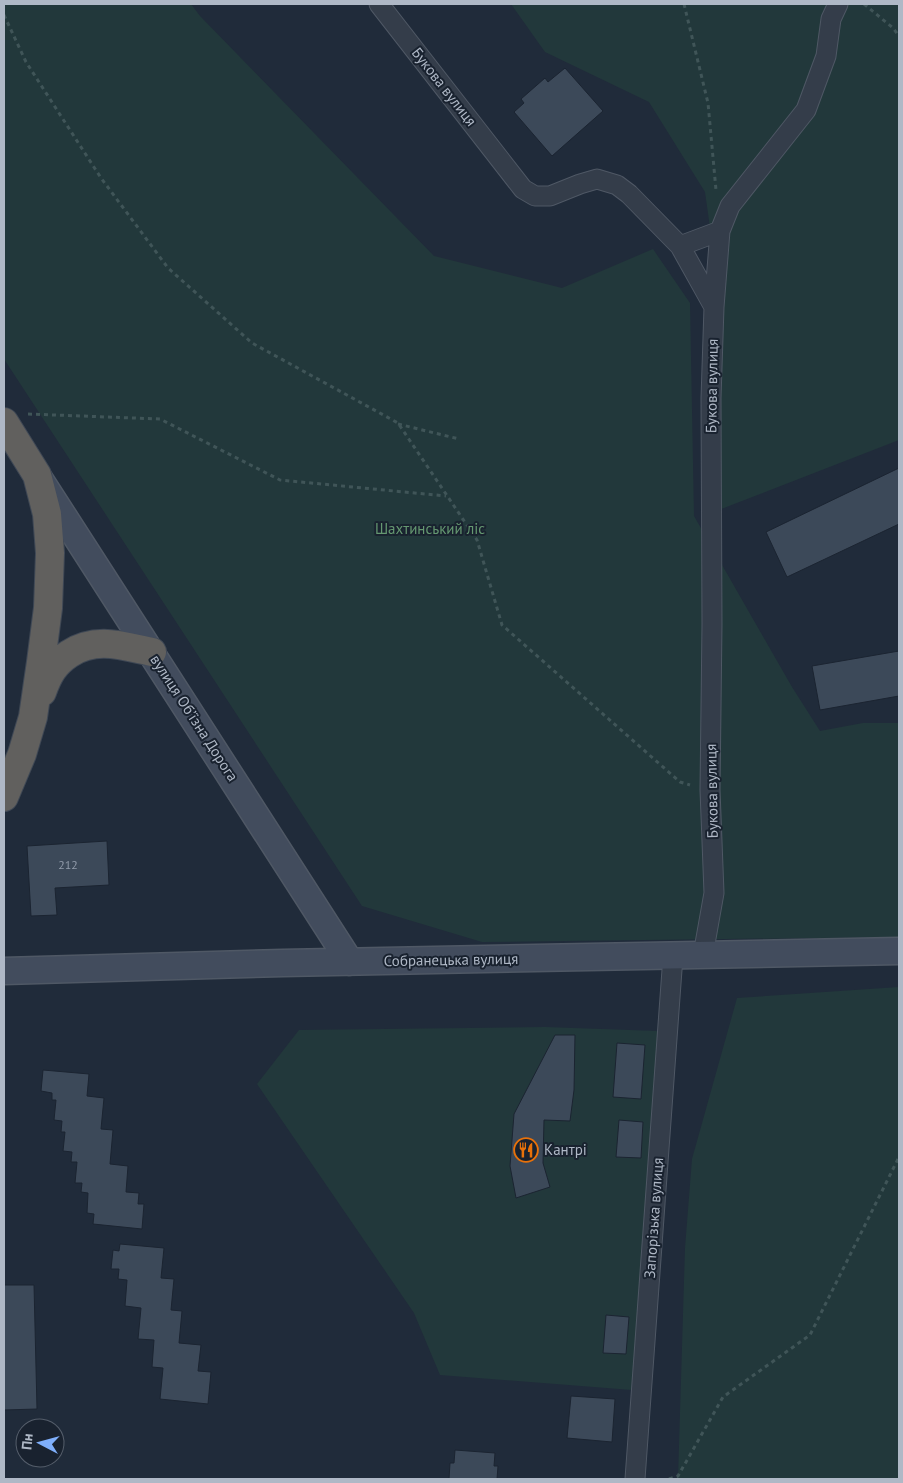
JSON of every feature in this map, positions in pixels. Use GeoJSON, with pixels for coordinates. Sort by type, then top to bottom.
{"type":"FeatureCollection","features":[{"type":"Feature","properties":{"kind":"highway","name":"вулиця Обʼїзна Дорога"},"geometry":{"type":"LineString","coordinates":[[4,797],[22,754],[32,717],[42,662],[48,608],[50,553],[48,514],[37,475],[14,418]]}},
{"type":"Feature","properties":{"kind":"highway"},"geometry":{"type":"LineString","coordinates":[[32,717],[54,666],[77,649],[88,644],[102,644],[122,645],[152,652]]}},
{"type":"Feature","properties":{"kind":"main road","name":"вулиця Обʼїзна Дорога"},"geometry":{"type":"LineString","coordinates":[[37,475],[350,962]]}},
{"type":"Feature","properties":{"kind":"main road","name":"Собранецька вулиця"},"geometry":{"type":"LineString","coordinates":[[4,971],[899,951]]}},
{"type":"Feature","properties":{"kind":"street","name":"Букова вулиця"},"geometry":{"type":"LineString","coordinates":[[379,4],[523,189],[535,196],[550,196],[597,179],[617,185],[629,194],[680,246],[714,307],[711,398],[712,624],[710,790],[714,893],[703,955]]}},
{"type":"Feature","properties":{"kind":"street"},"geometry":{"type":"LineString","coordinates":[[714,307],[720,232],[730,206],[806,110],[826,56],[831,19],[838,4]]}},
{"type":"Feature","properties":{"kind":"street"},"geometry":{"type":"LineString","coordinates":[[680,246],[720,232]]}},
{"type":"Feature","properties":{"kind":"street","name":"Запорізька вулиця"},"geometry":{"type":"LineString","coordinates":[[635,1479],[673,956]]}},
{"type":"Feature","properties":{"kind":"path"},"geometry":{"type":"LineString","coordinates":[[684,4],[708,103],[717,192]]}},
{"type":"Feature","properties":{"kind":"path"},"geometry":{"type":"LineString","coordinates":[[864,4],[899,36]]}},
{"type":"Feature","properties":{"kind":"path"},"geometry":{"type":"LineString","coordinates":[[4,15],[26,62],[95,170],[168,268],[252,343],[398,423],[459,439]]}},
{"type":"Feature","properties":{"kind":"path"},"geometry":{"type":"LineString","coordinates":[[14,418],[160,418],[280,480],[447,496]]}},
{"type":"Feature","properties":{"kind":"path"},"geometry":{"type":"LineString","coordinates":[[398,423],[477,540],[502,625],[680,782],[710,790]]}},
{"type":"Feature","properties":{"kind":"path"},"geometry":{"type":"LineString","coordinates":[[669,1479],[678,1476],[723,1397],[810,1336],[899,1157]]}},
{"type":"Feature","properties":{"kind":"green space","name":"Шахтинський ліс"},"geometry":{"type":"Polygon","coordinates":[[[4,4],[191,4],[200,16],[434,256],[562,288],[653,249],[690,303],[694,516],[792,687],[820,731],[863,723],[899,723],[899,937],[482,942],[362,906],[4,359],[4,4]]]}},
{"type":"Feature","properties":{"kind":"green space"},"geometry":{"type":"Polygon","coordinates":[[[511,4],[899,4],[899,440],[711,513],[722,313],[705,192],[649,102],[545,52],[511,4]]]}},
{"type":"Feature","properties":{"kind":"green space"},"geometry":{"type":"Polygon","coordinates":[[[899,987],[899,1479],[678,1479],[685,1248],[692,1159],[737,998],[899,987]]]}},
{"type":"Feature","properties":{"kind":"green space"},"geometry":{"type":"Polygon","coordinates":[[[545,1027],[658,1031],[632,1390],[440,1375],[414,1313],[257,1084],[299,1030],[545,1027]]]}},
{"type":"Feature","properties":{"kind":"building"},"geometry":{"type":"Polygon","coordinates":[[[565,68],[603,111],[552,156],[514,112],[524,103],[521,99],[545,78],[548,82],[565,68]]]}},
{"type":"Feature","properties":{"kind":"building"},"geometry":{"type":"Polygon","coordinates":[[[899,468],[899,524],[787,577],[766,532],[899,468]]]}},
{"type":"Feature","properties":{"kind":"building"},"geometry":{"type":"Polygon","coordinates":[[[899,651],[899,696],[820,710],[812,666],[899,651]]]}},
{"type":"Feature","properties":{"kind":"building"},"geometry":{"type":"Polygon","coordinates":[[[107,841],[109,885],[55,888],[57,915],[31,916],[27,846],[107,841]]]}},
{"type":"Feature","properties":{"kind":"building"},"geometry":{"type":"Polygon","coordinates":[[[555,1035],[575,1035],[574,1090],[570,1121],[544,1120],[543,1163],[550,1187],[516,1198],[510,1166],[514,1114],[555,1035]]]}},
{"type":"Feature","properties":{"kind":"building"},"geometry":{"type":"Polygon","coordinates":[[[617,1043],[645,1045],[641,1099],[613,1097],[617,1043]]]}},
{"type":"Feature","properties":{"kind":"building"},"geometry":{"type":"Polygon","coordinates":[[[43,1070],[89,1074],[87,1096],[104,1098],[101,1129],[113,1130],[110,1164],[128,1166],[126,1192],[139,1193],[138,1204],[144,1204],[142,1229],[93,1224],[94,1214],[87,1213],[88,1193],[81,1192],[82,1183],[75,1183],[77,1162],[71,1162],[72,1152],[63,1151],[65,1132],[61,1132],[62,1121],[54,1120],[56,1100],[52,1100],[52,1093],[41,1091],[43,1070]]]}},
{"type":"Feature","properties":{"kind":"building"},"geometry":{"type":"Polygon","coordinates":[[[619,1120],[643,1122],[641,1158],[616,1157],[619,1120]]]}},
{"type":"Feature","properties":{"kind":"building"},"geometry":{"type":"Polygon","coordinates":[[[120,1244],[164,1248],[161,1278],[174,1279],[171,1310],[182,1311],[179,1343],[201,1345],[198,1371],[211,1372],[208,1404],[160,1399],[163,1368],[152,1367],[154,1340],[138,1339],[141,1308],[125,1306],[127,1280],[118,1279],[119,1269],[111,1269],[113,1250],[119,1251],[120,1244]]]}},
{"type":"Feature","properties":{"kind":"building"},"geometry":{"type":"Polygon","coordinates":[[[4,1285],[34,1285],[37,1409],[4,1410],[4,1285]]]}},
{"type":"Feature","properties":{"kind":"building"},"geometry":{"type":"Polygon","coordinates":[[[606,1315],[629,1317],[626,1354],[603,1353],[606,1315]]]}},
{"type":"Feature","properties":{"kind":"building"},"geometry":{"type":"Polygon","coordinates":[[[571,1396],[615,1399],[612,1442],[567,1438],[571,1396]]]}},
{"type":"Feature","properties":{"kind":"building"},"geometry":{"type":"Polygon","coordinates":[[[455,1450],[495,1453],[494,1466],[498,1466],[497,1479],[449,1479],[450,1463],[454,1463],[455,1450]]]}},
{"type":"Feature","properties":{"kind":"place","name":"Кантрі"},"geometry":{"type":"Point","coordinates":[526,1150]}}]}
